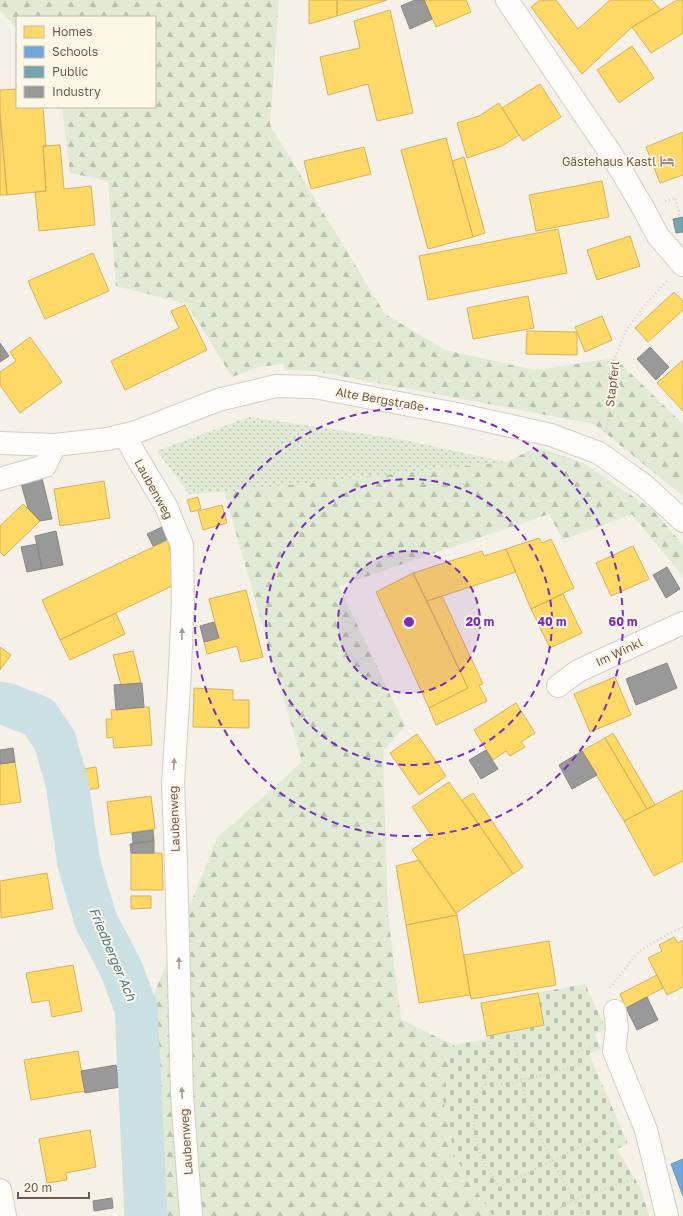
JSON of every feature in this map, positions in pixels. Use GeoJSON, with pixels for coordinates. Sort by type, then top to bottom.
{"type":"FeatureCollection","features":[{"type":"Feature","properties":{"kind":"street"},"geometry":{"type":"LineString","coordinates":[[507,0],[613,157],[658,236],[683,265]]}},
{"type":"Feature","properties":{"kind":"street","name":"Alte Bergstraße"},"geometry":{"type":"LineString","coordinates":[[0,443],[55,445],[81,443],[136,432],[218,400],[276,386],[314,387],[457,414],[551,435],[599,453],[645,486],[683,521]]}},
{"type":"Feature","properties":{"kind":"street","name":"Laubenweg"},"geometry":{"type":"LineString","coordinates":[[125,435],[166,506],[182,545],[183,602],[173,783],[182,1095],[191,1216]]}},
{"type":"Feature","properties":{"kind":"street"},"geometry":{"type":"LineString","coordinates":[[0,479],[45,466],[55,445]]}},
{"type":"Feature","properties":{"kind":"street","name":"Im Winkl"},"geometry":{"type":"LineString","coordinates":[[558,686],[578,671],[683,623]]}},
{"type":"Feature","properties":{"kind":"street"},"geometry":{"type":"LineString","coordinates":[[615,1011],[617,1028],[614,1051],[646,1130],[667,1216]]}},
{"type":"Feature","properties":{"kind":"street"},"geometry":{"type":"LineString","coordinates":[[0,1190],[5,1216]]}},
{"type":"Feature","properties":{"kind":"path"},"geometry":{"type":"LineString","coordinates":[[667,200],[676,198],[680,218]]}},
{"type":"Feature","properties":{"kind":"path","name":"Stapferl"},"geometry":{"type":"LineString","coordinates":[[599,453],[608,421],[612,365],[625,332],[643,307],[683,265]]}},
{"type":"Feature","properties":{"kind":"path"},"geometry":{"type":"LineString","coordinates":[[615,1011],[609,989],[638,952],[683,927]]}},
{"type":"Feature","properties":{"kind":"path"},"geometry":{"type":"LineString","coordinates":[[514,1031],[521,1080],[530,1112],[543,1142],[584,1216]]}},
{"type":"Feature","properties":{"kind":"path"},"geometry":{"type":"LineString","coordinates":[[489,1041],[489,1065],[485,1084],[473,1102],[474,1130],[481,1159],[500,1187],[612,1131]]}},
{"type":"Feature","properties":{"kind":"path"},"geometry":{"type":"LineString","coordinates":[[578,1052],[585,1049]]}},
{"type":"Feature","properties":{"kind":"path"},"geometry":{"type":"LineString","coordinates":[[485,1084],[509,1084],[583,1064]]}},
{"type":"Feature","properties":{"kind":"path"},"geometry":{"type":"LineString","coordinates":[[547,1216],[574,1199],[636,1179]]}},
{"type":"Feature","properties":{"kind":"green space"},"geometry":{"type":"Polygon","coordinates":[[[0,0],[279,0],[270,125],[385,314],[445,350],[535,370],[615,358],[683,424],[683,496],[594,424],[314,371],[285,370],[283,364],[259,367],[232,377],[187,304],[116,286],[108,181],[70,173],[62,108],[156,108],[156,16],[16,16],[16,28],[0,11],[0,0]]]}},
{"type":"Feature","properties":{"kind":"green space"},"geometry":{"type":"Polygon","coordinates":[[[249,417],[399,439],[506,462],[224,492],[189,494],[157,451],[249,417]]]}},
{"type":"Feature","properties":{"kind":"green space"},"geometry":{"type":"Polygon","coordinates":[[[537,447],[583,463],[653,510],[683,545],[683,577],[632,514],[563,540],[549,514],[339,586],[405,726],[383,751],[388,915],[401,1019],[453,1045],[442,1093],[455,1157],[493,1216],[151,1216],[138,1034],[217,838],[302,762],[224,492],[506,462],[537,447]]]}},
{"type":"Feature","properties":{"kind":"green space"},"geometry":{"type":"Polygon","coordinates":[[[585,984],[606,1029],[595,1034],[601,1049],[589,1054],[628,1144],[617,1149],[641,1189],[649,1216],[493,1216],[455,1157],[442,1093],[453,1045],[487,1039],[481,1003],[585,984]]]}},
{"type":"Feature","properties":{"kind":"building: Homes"},"geometry":{"type":"Polygon","coordinates":[[[309,0],[337,0],[337,16],[309,24],[309,0]]]}},
{"type":"Feature","properties":{"kind":"building: Homes"},"geometry":{"type":"Polygon","coordinates":[[[337,0],[387,0],[337,16],[337,0]]]}},
{"type":"Feature","properties":{"kind":"building: Homes"},"geometry":{"type":"Polygon","coordinates":[[[424,0],[466,0],[471,12],[436,27],[424,0]]]}},
{"type":"Feature","properties":{"kind":"building: Homes"},"geometry":{"type":"Polygon","coordinates":[[[540,0],[556,0],[578,29],[610,0],[652,0],[661,10],[632,27],[582,74],[531,7],[540,0]]]}},
{"type":"Feature","properties":{"kind":"building: Homes"},"geometry":{"type":"Polygon","coordinates":[[[677,0],[683,0],[683,33],[651,53],[632,27],[677,0]]]}},
{"type":"Feature","properties":{"kind":"building: Homes"},"geometry":{"type":"Polygon","coordinates":[[[390,10],[413,113],[377,121],[368,84],[328,95],[320,57],[360,48],[354,21],[390,10]]]}},
{"type":"Feature","properties":{"kind":"building: Homes"},"geometry":{"type":"Polygon","coordinates":[[[632,46],[654,78],[619,103],[597,70],[632,46]]]}},
{"type":"Feature","properties":{"kind":"building: Homes"},"geometry":{"type":"Polygon","coordinates":[[[540,84],[561,117],[523,141],[502,108],[540,84]]]}},
{"type":"Feature","properties":{"kind":"building: Homes"},"geometry":{"type":"Polygon","coordinates":[[[16,89],[16,108],[43,108],[46,146],[43,146],[46,191],[7,195],[0,114],[0,90],[16,89]]]}},
{"type":"Feature","properties":{"kind":"building: Homes"},"geometry":{"type":"Polygon","coordinates":[[[499,103],[519,135],[502,146],[467,158],[457,123],[479,116],[499,103]]]}},
{"type":"Feature","properties":{"kind":"building: Homes"},"geometry":{"type":"Polygon","coordinates":[[[0,114],[7,195],[0,195],[0,114]]]}},
{"type":"Feature","properties":{"kind":"building: Homes","name":"Gästehaus Kastl"},"geometry":{"type":"Polygon","coordinates":[[[683,132],[683,175],[660,183],[646,147],[683,132]]]}},
{"type":"Feature","properties":{"kind":"building: Homes"},"geometry":{"type":"Polygon","coordinates":[[[446,138],[473,237],[428,249],[401,150],[446,138]]]}},
{"type":"Feature","properties":{"kind":"building: Homes"},"geometry":{"type":"Polygon","coordinates":[[[60,145],[64,189],[91,186],[95,225],[39,231],[35,192],[46,191],[43,146],[60,145]]]}},
{"type":"Feature","properties":{"kind":"building: Homes"},"geometry":{"type":"Polygon","coordinates":[[[364,147],[371,174],[311,189],[304,161],[364,147]]]}},
{"type":"Feature","properties":{"kind":"building: Homes"},"geometry":{"type":"Polygon","coordinates":[[[464,157],[485,233],[473,237],[452,161],[464,157]]]}},
{"type":"Feature","properties":{"kind":"building: Homes"},"geometry":{"type":"Polygon","coordinates":[[[602,181],[609,217],[536,231],[529,195],[602,181]]]}},
{"type":"Feature","properties":{"kind":"building: Homes"},"geometry":{"type":"Polygon","coordinates":[[[558,229],[567,273],[428,300],[419,256],[558,229]]]}},
{"type":"Feature","properties":{"kind":"building: Homes"},"geometry":{"type":"Polygon","coordinates":[[[630,236],[640,266],[597,280],[587,250],[630,236]]]}},
{"type":"Feature","properties":{"kind":"building: Homes"},"geometry":{"type":"Polygon","coordinates":[[[93,253],[109,291],[45,319],[28,281],[93,253]]]}},
{"type":"Feature","properties":{"kind":"building: Homes"},"geometry":{"type":"Polygon","coordinates":[[[674,292],[683,301],[683,310],[648,342],[635,328],[674,292]]]}},
{"type":"Feature","properties":{"kind":"building: Homes"},"geometry":{"type":"Polygon","coordinates":[[[528,296],[534,328],[473,339],[467,308],[528,296]]]}},
{"type":"Feature","properties":{"kind":"building: Homes"},"geometry":{"type":"Polygon","coordinates":[[[185,305],[207,350],[125,390],[111,361],[179,328],[171,311],[185,305]]]}},
{"type":"Feature","properties":{"kind":"building: Homes"},"geometry":{"type":"Polygon","coordinates":[[[602,316],[612,340],[585,352],[575,327],[602,316]]]}},
{"type":"Feature","properties":{"kind":"building: Homes"},"geometry":{"type":"Polygon","coordinates":[[[527,331],[577,332],[577,355],[526,354],[527,331]]]}},
{"type":"Feature","properties":{"kind":"building: Homes"},"geometry":{"type":"Polygon","coordinates":[[[30,337],[62,382],[20,413],[0,385],[0,372],[16,361],[10,352],[30,337]]]}},
{"type":"Feature","properties":{"kind":"building: Homes"},"geometry":{"type":"Polygon","coordinates":[[[683,360],[683,411],[657,383],[683,360]]]}},
{"type":"Feature","properties":{"kind":"building: Homes"},"geometry":{"type":"Polygon","coordinates":[[[104,481],[110,518],[60,526],[54,489],[104,481]]]}},
{"type":"Feature","properties":{"kind":"building: Homes"},"geometry":{"type":"Polygon","coordinates":[[[198,497],[201,509],[191,512],[187,500],[198,497]]]}},
{"type":"Feature","properties":{"kind":"building: Homes"},"geometry":{"type":"Polygon","coordinates":[[[23,504],[40,521],[4,556],[0,552],[0,526],[23,504]]]}},
{"type":"Feature","properties":{"kind":"building: Homes"},"geometry":{"type":"Polygon","coordinates":[[[222,505],[227,523],[203,530],[198,511],[222,505]]]}},
{"type":"Feature","properties":{"kind":"building: Homes"},"geometry":{"type":"Polygon","coordinates":[[[539,538],[542,543],[551,539],[574,588],[531,609],[506,549],[539,538]]]}},
{"type":"Feature","properties":{"kind":"building: Homes"},"geometry":{"type":"Polygon","coordinates":[[[168,540],[176,584],[60,640],[42,600],[168,540]]]}},
{"type":"Feature","properties":{"kind":"building: Homes"},"geometry":{"type":"Polygon","coordinates":[[[633,546],[649,579],[611,596],[596,563],[633,546]]]}},
{"type":"Feature","properties":{"kind":"building: Homes"},"geometry":{"type":"Polygon","coordinates":[[[506,549],[516,572],[427,601],[413,573],[482,551],[484,556],[506,549]]]}},
{"type":"Feature","properties":{"kind":"building: Homes"},"geometry":{"type":"Polygon","coordinates":[[[413,573],[468,688],[429,708],[376,592],[413,573]]]}},
{"type":"Feature","properties":{"kind":"building: Homes"},"geometry":{"type":"Polygon","coordinates":[[[246,590],[263,657],[241,662],[237,646],[207,654],[204,642],[219,638],[209,599],[246,590]]]}},
{"type":"Feature","properties":{"kind":"building: Homes"},"geometry":{"type":"Polygon","coordinates":[[[563,594],[582,633],[550,648],[531,609],[563,594]]]}},
{"type":"Feature","properties":{"kind":"building: Homes"},"geometry":{"type":"Polygon","coordinates":[[[442,596],[483,684],[479,685],[487,701],[436,725],[429,708],[468,688],[427,601],[442,596]]]}},
{"type":"Feature","properties":{"kind":"building: Homes"},"geometry":{"type":"Polygon","coordinates":[[[116,613],[125,634],[70,660],[60,640],[116,613]]]}},
{"type":"Feature","properties":{"kind":"building: Homes"},"geometry":{"type":"Polygon","coordinates":[[[0,647],[11,655],[0,670],[0,647]]]}},
{"type":"Feature","properties":{"kind":"building: Homes"},"geometry":{"type":"Polygon","coordinates":[[[133,651],[141,683],[121,685],[113,655],[133,651]]]}},
{"type":"Feature","properties":{"kind":"building: Homes"},"geometry":{"type":"Polygon","coordinates":[[[615,677],[631,715],[590,732],[574,694],[615,677]]]}},
{"type":"Feature","properties":{"kind":"building: Homes"},"geometry":{"type":"Polygon","coordinates":[[[194,688],[233,690],[233,700],[249,700],[249,728],[193,727],[194,688]]]}},
{"type":"Feature","properties":{"kind":"building: Homes"},"geometry":{"type":"Polygon","coordinates":[[[516,703],[535,733],[521,742],[525,747],[510,756],[506,751],[493,760],[474,730],[516,703]]]}},
{"type":"Feature","properties":{"kind":"building: Homes"},"geometry":{"type":"Polygon","coordinates":[[[149,707],[152,745],[114,748],[113,737],[107,738],[106,719],[112,719],[111,710],[149,707]]]}},
{"type":"Feature","properties":{"kind":"building: Homes"},"geometry":{"type":"Polygon","coordinates":[[[613,733],[655,805],[647,809],[605,738],[613,733]]]}},
{"type":"Feature","properties":{"kind":"building: Homes"},"geometry":{"type":"Polygon","coordinates":[[[417,734],[446,776],[419,795],[390,753],[417,734]]]}},
{"type":"Feature","properties":{"kind":"building: Homes"},"geometry":{"type":"Polygon","coordinates":[[[605,738],[647,809],[624,821],[582,751],[605,738]]]}},
{"type":"Feature","properties":{"kind":"building: Homes"},"geometry":{"type":"Polygon","coordinates":[[[15,762],[21,802],[0,805],[0,764],[15,762]]]}},
{"type":"Feature","properties":{"kind":"building: Homes"},"geometry":{"type":"Polygon","coordinates":[[[96,767],[99,788],[79,791],[76,770],[96,767]]]}},
{"type":"Feature","properties":{"kind":"building: Homes"},"geometry":{"type":"Polygon","coordinates":[[[449,782],[513,874],[456,913],[412,850],[432,836],[412,807],[449,782]]]}},
{"type":"Feature","properties":{"kind":"building: Homes"},"geometry":{"type":"Polygon","coordinates":[[[683,790],[683,861],[654,876],[624,821],[683,790]]]}},
{"type":"Feature","properties":{"kind":"building: Homes"},"geometry":{"type":"Polygon","coordinates":[[[473,793],[523,867],[513,874],[462,800],[473,793]]]}},
{"type":"Feature","properties":{"kind":"building: Homes"},"geometry":{"type":"Polygon","coordinates":[[[151,796],[155,829],[111,835],[107,802],[151,796]]]}},
{"type":"Feature","properties":{"kind":"building: Homes"},"geometry":{"type":"Polygon","coordinates":[[[131,853],[162,853],[163,890],[131,890],[131,853]]]}},
{"type":"Feature","properties":{"kind":"building: Homes"},"geometry":{"type":"Polygon","coordinates":[[[419,860],[457,915],[406,925],[396,866],[419,860]]]}},
{"type":"Feature","properties":{"kind":"building: Homes"},"geometry":{"type":"Polygon","coordinates":[[[47,873],[53,909],[1,918],[0,881],[47,873]]]}},
{"type":"Feature","properties":{"kind":"building: Homes"},"geometry":{"type":"Polygon","coordinates":[[[131,896],[151,896],[151,908],[131,909],[131,896]]]}},
{"type":"Feature","properties":{"kind":"building: Homes"},"geometry":{"type":"Polygon","coordinates":[[[457,915],[470,995],[419,1003],[406,925],[457,915]]]}},
{"type":"Feature","properties":{"kind":"building: Homes"},"geometry":{"type":"Polygon","coordinates":[[[674,937],[678,943],[683,940],[683,987],[667,995],[648,958],[662,951],[659,945],[674,937]]]}},
{"type":"Feature","properties":{"kind":"building: Homes"},"geometry":{"type":"Polygon","coordinates":[[[549,941],[556,985],[471,999],[464,955],[549,941]]]}},
{"type":"Feature","properties":{"kind":"building: Homes"},"geometry":{"type":"Polygon","coordinates":[[[73,965],[82,1011],[52,1017],[49,1000],[32,1003],[26,973],[73,965]]]}},
{"type":"Feature","properties":{"kind":"building: Homes"},"geometry":{"type":"Polygon","coordinates":[[[657,975],[663,988],[626,1008],[620,994],[657,975]]]}},
{"type":"Feature","properties":{"kind":"building: Homes"},"geometry":{"type":"Polygon","coordinates":[[[538,993],[544,1025],[487,1036],[481,1003],[538,993]]]}},
{"type":"Feature","properties":{"kind":"building: Homes"},"geometry":{"type":"Polygon","coordinates":[[[78,1051],[85,1091],[31,1100],[24,1060],[78,1051]]]}},
{"type":"Feature","properties":{"kind":"building: Homes"},"geometry":{"type":"Polygon","coordinates":[[[90,1130],[96,1167],[66,1173],[67,1180],[47,1183],[39,1139],[90,1130]]]}},
{"type":"Feature","properties":{"kind":"building: Schools"},"geometry":{"type":"Polygon","coordinates":[[[683,1159],[683,1196],[671,1164],[683,1159]]]}},
{"type":"Feature","properties":{"kind":"building: Public"},"geometry":{"type":"Polygon","coordinates":[[[683,217],[683,232],[676,233],[673,219],[683,217]]]}},
{"type":"Feature","properties":{"kind":"building: Industry"},"geometry":{"type":"Polygon","coordinates":[[[415,0],[424,0],[432,19],[410,29],[401,6],[415,0]]]}},
{"type":"Feature","properties":{"kind":"building: Industry"},"geometry":{"type":"Polygon","coordinates":[[[0,343],[9,356],[0,362],[0,343]]]}},
{"type":"Feature","properties":{"kind":"building: Industry"},"geometry":{"type":"Polygon","coordinates":[[[650,347],[669,367],[656,380],[637,359],[650,347]]]}},
{"type":"Feature","properties":{"kind":"building: Industry"},"geometry":{"type":"Polygon","coordinates":[[[41,474],[52,519],[40,521],[28,508],[20,480],[41,474]]]}},
{"type":"Feature","properties":{"kind":"building: Industry"},"geometry":{"type":"Polygon","coordinates":[[[164,526],[170,538],[153,546],[147,534],[164,526]]]}},
{"type":"Feature","properties":{"kind":"building: Industry"},"geometry":{"type":"Polygon","coordinates":[[[56,531],[63,565],[42,569],[35,536],[56,531]]]}},
{"type":"Feature","properties":{"kind":"building: Industry"},"geometry":{"type":"Polygon","coordinates":[[[37,544],[42,569],[27,572],[21,547],[37,544]]]}},
{"type":"Feature","properties":{"kind":"building: Industry"},"geometry":{"type":"Polygon","coordinates":[[[667,567],[680,589],[666,598],[653,575],[667,567]]]}},
{"type":"Feature","properties":{"kind":"building: Industry"},"geometry":{"type":"Polygon","coordinates":[[[214,622],[219,638],[204,642],[200,626],[214,622]]]}},
{"type":"Feature","properties":{"kind":"building: Industry"},"geometry":{"type":"Polygon","coordinates":[[[667,663],[677,688],[636,705],[626,679],[667,663]]]}},
{"type":"Feature","properties":{"kind":"building: Industry"},"geometry":{"type":"Polygon","coordinates":[[[142,683],[144,707],[116,710],[114,685],[142,683]]]}},
{"type":"Feature","properties":{"kind":"building: Industry"},"geometry":{"type":"Polygon","coordinates":[[[13,748],[15,762],[0,764],[0,750],[13,748]]]}},
{"type":"Feature","properties":{"kind":"building: Industry"},"geometry":{"type":"Polygon","coordinates":[[[486,750],[498,769],[481,779],[469,760],[486,750]]]}},
{"type":"Feature","properties":{"kind":"building: Industry"},"geometry":{"type":"Polygon","coordinates":[[[582,751],[597,775],[572,789],[559,765],[582,751]]]}},
{"type":"Feature","properties":{"kind":"building: Industry"},"geometry":{"type":"Polygon","coordinates":[[[153,830],[154,841],[133,843],[132,833],[153,830]]]}},
{"type":"Feature","properties":{"kind":"building: Industry"},"geometry":{"type":"Polygon","coordinates":[[[154,841],[154,853],[131,853],[130,844],[154,841]]]}},
{"type":"Feature","properties":{"kind":"building: Industry"},"geometry":{"type":"Polygon","coordinates":[[[647,997],[658,1020],[637,1030],[626,1008],[647,997]]]}},
{"type":"Feature","properties":{"kind":"building: Industry"},"geometry":{"type":"Polygon","coordinates":[[[116,1065],[120,1087],[85,1093],[81,1071],[116,1065]]]}},
{"type":"Feature","properties":{"kind":"building: Industry"},"geometry":{"type":"Polygon","coordinates":[[[112,1198],[113,1208],[94,1211],[93,1201],[112,1198]]]}},
{"type":"Feature","properties":{"kind":"waterway","name":"Friedberger Ach"},"geometry":{"type":"LineString","coordinates":[[0,703],[39,717],[55,741],[67,783],[79,864],[96,921],[120,966],[136,1008],[146,1216]]}},
{"type":"Feature","properties":{"kind":"place","name":"Gästehaus Kastl"},"geometry":{"type":"Point","coordinates":[667,161]}}]}
